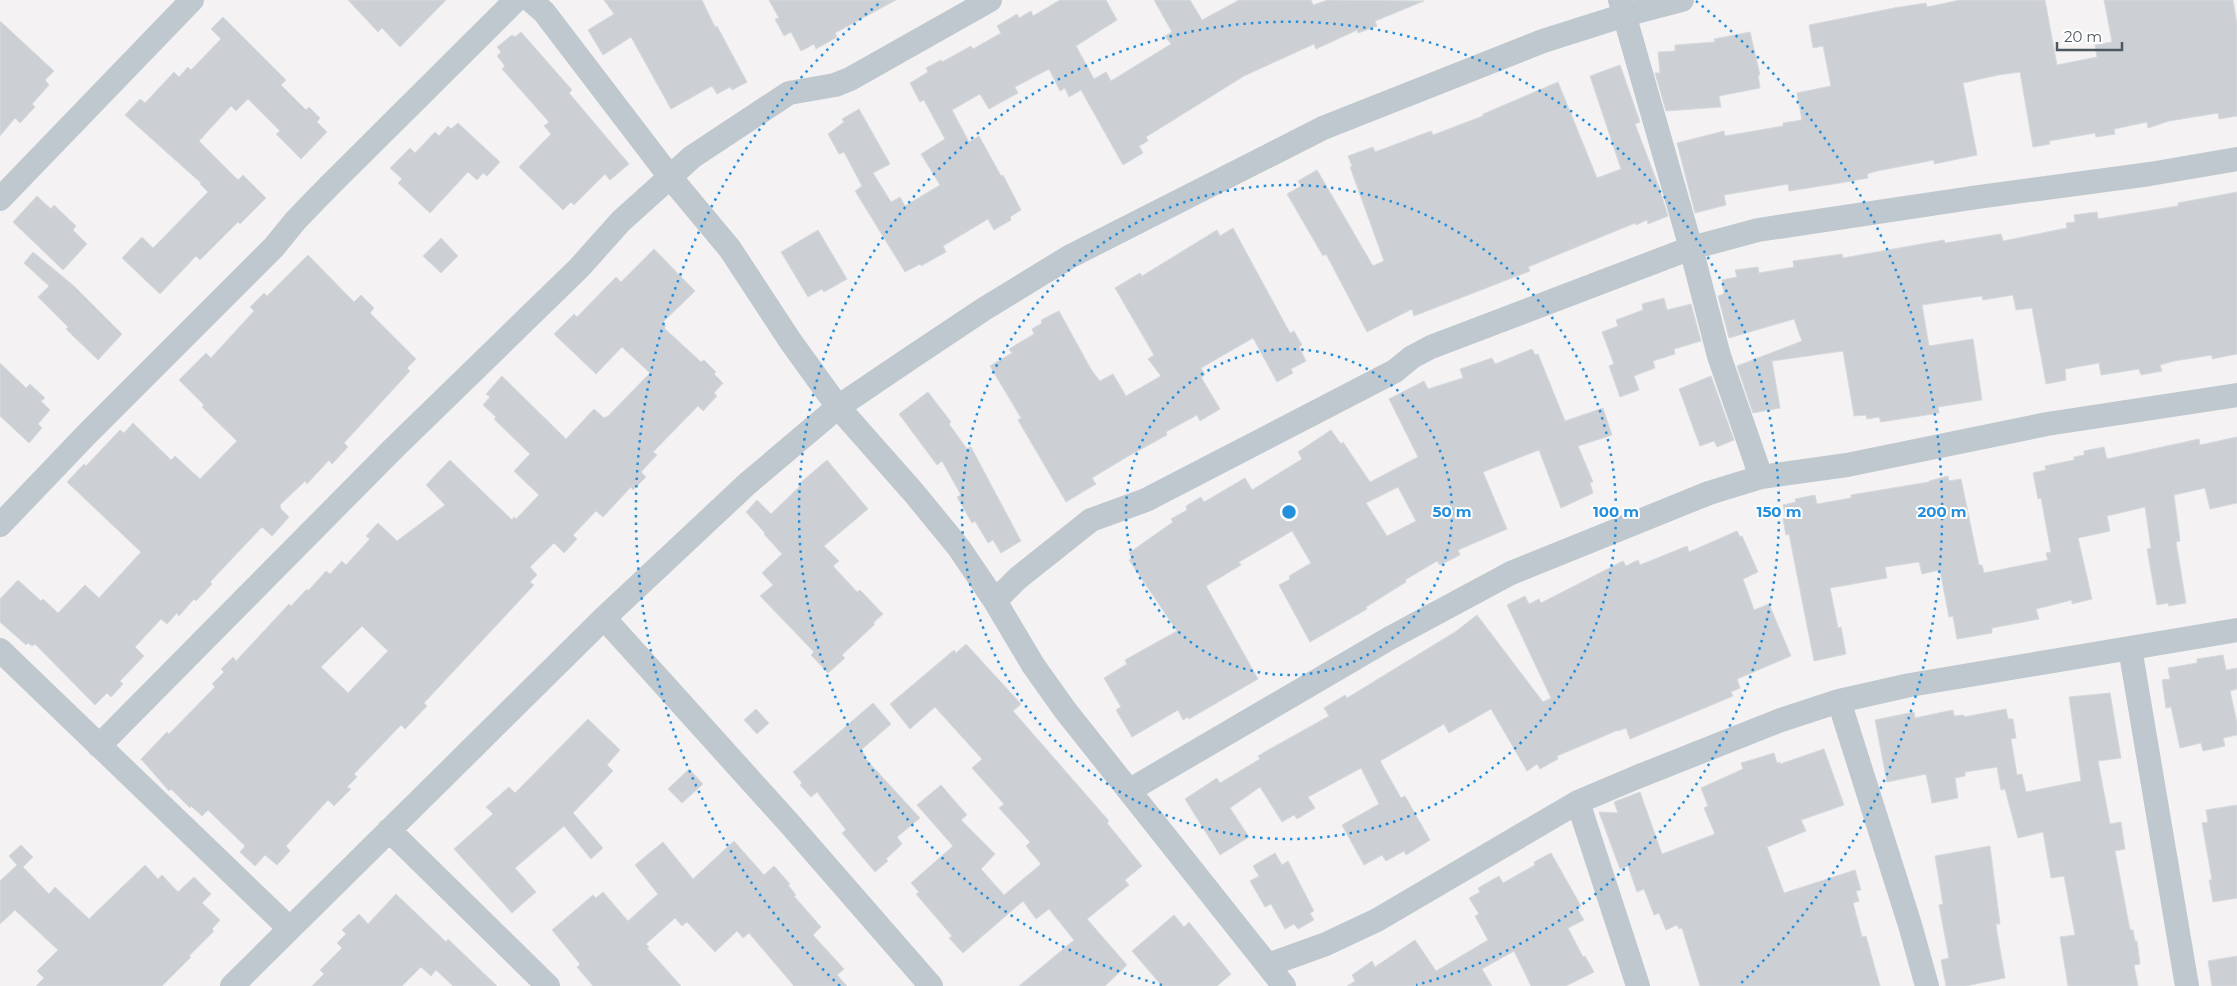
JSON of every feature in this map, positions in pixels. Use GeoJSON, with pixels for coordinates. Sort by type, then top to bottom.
{"type":"FeatureCollection","features":[{"type":"Feature","properties":{"kind":"street"},"geometry":{"type":"LineString","coordinates":[[0,198],[192,0]]}},
{"type":"Feature","properties":{"kind":"street"},"geometry":{"type":"LineString","coordinates":[[0,525],[93,428],[274,247],[329,186],[516,0]]}},
{"type":"Feature","properties":{"kind":"street"},"geometry":{"type":"LineString","coordinates":[[530,0],[544,12],[670,177],[730,249],[791,342],[838,408],[914,493],[953,541],[995,601],[1033,665],[1065,710],[1284,986]]}},
{"type":"Feature","properties":{"kind":"street"},"geometry":{"type":"LineString","coordinates":[[99,746],[394,448],[579,268],[621,221],[692,157],[789,93],[835,85],[850,79],[990,0]]}},
{"type":"Feature","properties":{"kind":"street"},"geometry":{"type":"LineString","coordinates":[[232,986],[604,618],[746,484],[838,408],[984,309],[1069,256],[1323,128],[1622,8],[1682,0]]}},
{"type":"Feature","properties":{"kind":"street"},"geometry":{"type":"LineString","coordinates":[[1622,8],[1691,248],[1719,356],[1761,477]]}},
{"type":"Feature","properties":{"kind":"street"},"geometry":{"type":"LineString","coordinates":[[995,601],[1018,578],[1091,520],[1146,500],[1395,371],[1412,357],[1431,347],[1691,248],[1758,230],[1978,196],[2150,174],[2237,159]]}},
{"type":"Feature","properties":{"kind":"street"},"geometry":{"type":"LineString","coordinates":[[1130,790],[1390,638],[1512,573],[1709,493],[1761,477],[1847,465],[2047,424],[2237,395]]}},
{"type":"Feature","properties":{"kind":"street"},"geometry":{"type":"LineString","coordinates":[[604,618],[789,822],[931,986]]}},
{"type":"Feature","properties":{"kind":"street"},"geometry":{"type":"LineString","coordinates":[[1268,965],[1326,944],[1377,920],[1578,802],[1781,720],[1839,701],[1910,685],[2237,630]]}},
{"type":"Feature","properties":{"kind":"street"},"geometry":{"type":"LineString","coordinates":[[2130,648],[2187,986]]}},
{"type":"Feature","properties":{"kind":"street"},"geometry":{"type":"LineString","coordinates":[[0,650],[289,928]]}},
{"type":"Feature","properties":{"kind":"street"},"geometry":{"type":"LineString","coordinates":[[1839,701],[1910,925],[1927,986]]}},
{"type":"Feature","properties":{"kind":"street"},"geometry":{"type":"LineString","coordinates":[[1578,802],[1638,986]]}},
{"type":"Feature","properties":{"kind":"street"},"geometry":{"type":"LineString","coordinates":[[389,830],[548,986]]}},
{"type":"Feature","properties":{"kind":"building"},"geometry":{"type":"Polygon","coordinates":[[[348,0],[446,0],[400,47],[382,28],[378,32],[348,0]]]}},
{"type":"Feature","properties":{"kind":"building"},"geometry":{"type":"Polygon","coordinates":[[[604,0],[702,0],[715,27],[717,26],[747,82],[732,90],[730,87],[717,94],[712,86],[671,109],[631,37],[603,55],[588,30],[614,14],[604,0]]]}},
{"type":"Feature","properties":{"kind":"building"},"geometry":{"type":"Polygon","coordinates":[[[769,0],[896,0],[835,33],[837,37],[816,49],[814,44],[801,51],[791,32],[784,36],[775,19],[779,18],[769,0]]]}},
{"type":"Feature","properties":{"kind":"building"},"geometry":{"type":"Polygon","coordinates":[[[1060,0],[1106,0],[1117,20],[1076,46],[1094,79],[1106,72],[1111,81],[1171,44],[1165,36],[1172,32],[1154,0],[1190,0],[1202,20],[1239,0],[1311,0],[1313,5],[1328,0],[1424,1],[1375,21],[1377,26],[1358,33],[1357,30],[1316,49],[1314,44],[1244,76],[1146,137],[1148,141],[1139,146],[1143,153],[1123,165],[1081,90],[1069,97],[1065,88],[1060,91],[1049,69],[1015,87],[1018,93],[989,109],[980,94],[952,110],[969,142],[979,136],[1001,176],[1003,175],[1021,210],[1010,217],[1011,220],[994,230],[988,219],[943,246],[946,252],[921,266],[920,264],[905,272],[855,191],[862,186],[844,152],[839,154],[828,134],[844,122],[842,119],[859,109],[890,164],[873,173],[891,202],[900,197],[905,206],[940,185],[921,154],[945,139],[924,100],[920,102],[910,83],[928,72],[926,68],[941,60],[942,62],[971,46],[973,49],[1001,33],[997,26],[1017,14],[1019,18],[1031,11],[1033,16],[1060,0]]]}},
{"type":"Feature","properties":{"kind":"building"},"geometry":{"type":"Polygon","coordinates":[[[1960,0],[2045,0],[2057,65],[2097,57],[2095,45],[2112,42],[2104,0],[2233,0],[2237,24],[2237,116],[2219,119],[2218,113],[2169,121],[2148,128],[2147,122],[2114,129],[2115,134],[2096,137],[2095,133],[2049,141],[2050,144],[2033,147],[2020,72],[1998,75],[1963,83],[1977,155],[1934,164],[1934,160],[1877,171],[1867,174],[1868,178],[1846,182],[1789,191],[1788,184],[1724,195],[1726,205],[1695,213],[1677,143],[1724,131],[1725,136],[1783,126],[1783,123],[1802,120],[1797,93],[1831,86],[1823,46],[1813,48],[1809,25],[1894,8],[1926,3],[1927,7],[1960,0]]]}},
{"type":"Feature","properties":{"kind":"building"},"geometry":{"type":"Polygon","coordinates":[[[223,17],[286,80],[281,85],[306,110],[309,107],[320,118],[317,122],[327,132],[301,159],[276,134],[280,131],[248,99],[236,111],[231,106],[199,141],[238,180],[243,175],[266,198],[240,224],[238,222],[200,260],[196,256],[160,294],[122,258],[142,237],[153,248],[208,192],[201,183],[125,115],[140,99],[145,103],[174,72],[179,77],[188,67],[191,70],[221,39],[211,29],[223,17]]]}},
{"type":"Feature","properties":{"kind":"building"},"geometry":{"type":"Polygon","coordinates":[[[0,21],[54,71],[45,80],[49,85],[32,104],[35,107],[20,123],[15,118],[0,136],[0,21]]]}},
{"type":"Feature","properties":{"kind":"building"},"geometry":{"type":"Polygon","coordinates":[[[521,32],[572,90],[569,93],[629,164],[610,180],[605,174],[574,205],[571,202],[563,210],[519,167],[551,134],[544,126],[549,122],[502,69],[505,66],[497,56],[501,52],[497,47],[512,35],[515,37],[521,32]]]}},
{"type":"Feature","properties":{"kind":"building"},"geometry":{"type":"Polygon","coordinates":[[[1750,32],[1760,75],[1758,75],[1760,88],[1719,96],[1721,107],[1666,111],[1655,73],[1660,73],[1658,52],[1675,51],[1675,45],[1715,42],[1714,39],[1750,32]]]}},
{"type":"Feature","properties":{"kind":"building"},"geometry":{"type":"Polygon","coordinates":[[[1620,65],[1640,122],[1635,124],[1668,216],[1648,224],[1647,220],[1636,225],[1635,223],[1528,267],[1530,271],[1414,316],[1412,309],[1367,332],[1326,254],[1323,256],[1287,194],[1301,186],[1298,181],[1317,170],[1373,266],[1384,261],[1350,167],[1352,166],[1348,156],[1373,147],[1375,152],[1431,131],[1433,135],[1483,116],[1483,114],[1558,82],[1597,178],[1621,169],[1590,76],[1620,65]]]}},
{"type":"Feature","properties":{"kind":"building"},"geometry":{"type":"Polygon","coordinates":[[[458,123],[500,162],[487,176],[483,173],[477,180],[468,172],[430,213],[398,183],[402,179],[390,168],[410,148],[415,153],[435,132],[439,136],[448,126],[451,129],[458,123]]]}},
{"type":"Feature","properties":{"kind":"building"},"geometry":{"type":"Polygon","coordinates":[[[2237,192],[2237,354],[2212,359],[2212,355],[2174,361],[2160,365],[2162,371],[2141,375],[2139,369],[2101,375],[2099,363],[2065,369],[2066,380],[2046,384],[2032,308],[2016,310],[2013,295],[1983,300],[1982,296],[1922,305],[1929,346],[1973,339],[1982,400],[1938,407],[1939,413],[1881,422],[1879,417],[1867,419],[1866,415],[1854,416],[1843,351],[1772,361],[1780,408],[1753,413],[1737,366],[1802,341],[1794,319],[1729,338],[1718,296],[1724,294],[1722,280],[1737,277],[1735,270],[1758,267],[1759,273],[1794,267],[1793,261],[1842,254],[1843,258],[1944,240],[1945,243],[2001,234],[2003,241],[2067,228],[2066,223],[2075,222],[2074,215],[2097,212],[2098,219],[2178,206],[2178,203],[2237,192]]]}},
{"type":"Feature","properties":{"kind":"building"},"geometry":{"type":"Polygon","coordinates":[[[37,196],[51,209],[54,205],[76,226],[73,230],[87,244],[63,270],[13,222],[37,196]]]}},
{"type":"Feature","properties":{"kind":"building"},"geometry":{"type":"Polygon","coordinates":[[[1233,228],[1290,333],[1294,331],[1302,345],[1299,347],[1306,361],[1291,369],[1293,373],[1277,382],[1253,338],[1201,368],[1205,375],[1201,377],[1220,409],[1200,421],[1197,415],[1166,432],[1167,435],[1092,478],[1096,484],[1066,502],[1018,420],[1021,418],[990,366],[1012,353],[1009,349],[1034,334],[1032,329],[1042,323],[1041,320],[1059,311],[1092,371],[1100,381],[1113,374],[1126,396],[1161,376],[1148,359],[1154,355],[1115,288],[1140,273],[1142,276],[1217,230],[1220,236],[1233,228]]]}},
{"type":"Feature","properties":{"kind":"building"},"geometry":{"type":"Polygon","coordinates":[[[818,230],[847,279],[824,292],[822,289],[808,297],[781,252],[818,230]]]}},
{"type":"Feature","properties":{"kind":"building"},"geometry":{"type":"Polygon","coordinates":[[[441,238],[458,256],[441,273],[423,256],[441,238]]]}},
{"type":"Feature","properties":{"kind":"building"},"geometry":{"type":"Polygon","coordinates":[[[654,249],[695,291],[662,323],[666,326],[664,328],[701,362],[704,360],[716,372],[714,374],[723,383],[714,393],[717,396],[703,411],[698,406],[653,452],[657,455],[641,472],[646,477],[633,490],[631,487],[603,517],[596,511],[573,535],[577,539],[564,553],[554,543],[530,567],[537,575],[530,582],[534,585],[424,703],[427,706],[405,729],[401,725],[354,774],[357,777],[347,787],[351,789],[334,806],[328,800],[286,846],[290,851],[277,865],[265,855],[255,866],[240,852],[245,846],[208,810],[202,816],[191,806],[190,808],[171,789],[169,791],[141,759],[167,732],[169,734],[215,687],[212,684],[224,672],[221,669],[233,657],[236,661],[289,604],[291,606],[307,589],[308,591],[326,571],[330,574],[342,561],[346,565],[370,539],[366,536],[378,523],[397,541],[445,505],[426,485],[450,460],[512,520],[514,517],[516,519],[539,495],[514,471],[530,454],[494,419],[496,417],[483,405],[490,397],[486,394],[502,376],[566,439],[594,409],[604,418],[608,416],[650,373],[622,347],[596,374],[554,334],[574,314],[577,317],[616,277],[621,282],[654,249]],[[362,626],[321,667],[348,693],[388,651],[362,626]]]}},
{"type":"Feature","properties":{"kind":"building"},"geometry":{"type":"Polygon","coordinates":[[[33,252],[74,286],[122,334],[98,360],[66,329],[68,327],[38,297],[49,286],[24,263],[33,252]]]}},
{"type":"Feature","properties":{"kind":"building"},"geometry":{"type":"Polygon","coordinates":[[[308,255],[354,302],[361,295],[374,308],[370,313],[416,359],[407,368],[410,371],[344,443],[348,447],[332,464],[329,460],[307,484],[305,481],[280,505],[281,509],[289,517],[272,536],[262,527],[210,582],[212,584],[196,601],[194,599],[179,616],[177,613],[167,624],[161,619],[135,647],[144,656],[120,681],[123,684],[111,697],[107,693],[95,705],[35,644],[32,646],[28,643],[26,645],[0,622],[0,599],[18,580],[41,601],[43,599],[58,613],[85,585],[99,598],[141,552],[67,482],[84,464],[86,466],[120,430],[124,433],[133,423],[171,460],[175,456],[200,479],[237,441],[202,407],[204,405],[179,380],[206,353],[211,358],[254,311],[250,307],[264,293],[267,296],[308,255]]]}},
{"type":"Feature","properties":{"kind":"building"},"geometry":{"type":"Polygon","coordinates":[[[1664,298],[1667,310],[1691,304],[1701,341],[1674,349],[1675,354],[1653,361],[1655,368],[1634,376],[1639,390],[1620,397],[1609,366],[1614,364],[1602,332],[1618,326],[1616,320],[1643,310],[1642,304],[1664,298]]]}},
{"type":"Feature","properties":{"kind":"building"},"geometry":{"type":"Polygon","coordinates":[[[1532,349],[1535,355],[1538,354],[1565,421],[1603,408],[1612,435],[1578,446],[1593,482],[1590,483],[1593,493],[1561,508],[1539,450],[1483,472],[1507,529],[1458,550],[1460,555],[1440,565],[1437,561],[1405,580],[1406,582],[1366,607],[1367,609],[1310,642],[1279,585],[1290,579],[1289,576],[1311,563],[1292,531],[1239,562],[1241,565],[1206,586],[1258,679],[1189,719],[1188,717],[1183,720],[1178,710],[1132,737],[1116,710],[1121,707],[1104,678],[1127,664],[1125,660],[1177,631],[1129,560],[1132,558],[1129,553],[1173,522],[1171,519],[1187,510],[1186,506],[1201,497],[1204,502],[1245,478],[1252,490],[1302,459],[1298,452],[1331,430],[1341,444],[1343,442],[1370,482],[1418,457],[1389,399],[1424,381],[1428,389],[1463,378],[1460,369],[1492,358],[1495,364],[1532,349]],[[1398,487],[1366,503],[1387,536],[1416,521],[1398,487]]]}},
{"type":"Feature","properties":{"kind":"building"},"geometry":{"type":"Polygon","coordinates":[[[0,363],[26,388],[30,384],[45,398],[41,401],[50,410],[38,424],[42,428],[29,443],[0,416],[0,363]]]}},
{"type":"Feature","properties":{"kind":"building"},"geometry":{"type":"Polygon","coordinates":[[[1711,376],[1734,440],[1717,447],[1714,441],[1700,446],[1679,389],[1711,376]]]}},
{"type":"Feature","properties":{"kind":"building"},"geometry":{"type":"Polygon","coordinates":[[[928,392],[951,422],[949,424],[967,449],[971,447],[1021,541],[1001,553],[993,540],[988,543],[975,521],[972,523],[957,497],[961,495],[942,461],[937,465],[899,414],[928,392]]]}},
{"type":"Feature","properties":{"kind":"building"},"geometry":{"type":"Polygon","coordinates":[[[2237,437],[2237,503],[2210,509],[2205,488],[2174,495],[2180,541],[2176,542],[2186,603],[2169,606],[2168,603],[2157,605],[2147,549],[2151,548],[2145,507],[2107,516],[2110,531],[2078,538],[2092,599],[2072,604],[2072,600],[2036,609],[2039,619],[1992,628],[1992,633],[1957,639],[1953,616],[1949,617],[1940,570],[1922,574],[1919,562],[1885,567],[1887,578],[1830,588],[1838,628],[1841,627],[1846,654],[1814,661],[1789,534],[1786,535],[1783,519],[1786,518],[1783,505],[1796,502],[1795,499],[1815,495],[1817,504],[1851,498],[1851,495],[1929,482],[1948,476],[1949,481],[1961,479],[1979,565],[1982,565],[1984,573],[2048,560],[2046,553],[2051,552],[2041,498],[2038,499],[2033,473],[2046,470],[2045,466],[2074,460],[2074,457],[2084,455],[2084,451],[2104,447],[2107,459],[2199,439],[2200,445],[2237,437]]]}},
{"type":"Feature","properties":{"kind":"building"},"geometry":{"type":"Polygon","coordinates":[[[827,460],[868,509],[824,546],[839,561],[833,566],[857,592],[860,590],[883,614],[842,655],[845,658],[828,673],[811,655],[814,652],[760,596],[773,585],[762,573],[782,554],[746,512],[757,500],[771,514],[800,486],[799,484],[827,460]]]}},
{"type":"Feature","properties":{"kind":"building"},"geometry":{"type":"Polygon","coordinates":[[[1737,531],[1740,537],[1742,536],[1758,572],[1743,579],[1754,610],[1769,604],[1791,656],[1737,679],[1740,688],[1731,692],[1733,696],[1630,739],[1626,728],[1618,730],[1557,756],[1558,759],[1540,769],[1537,764],[1527,771],[1491,709],[1449,733],[1444,724],[1380,761],[1401,798],[1405,796],[1430,840],[1406,855],[1404,851],[1386,861],[1382,855],[1364,865],[1342,825],[1379,804],[1361,768],[1308,797],[1315,808],[1297,819],[1294,815],[1282,822],[1260,787],[1230,808],[1249,837],[1220,855],[1185,799],[1217,778],[1220,783],[1260,759],[1258,756],[1329,716],[1324,708],[1345,695],[1347,698],[1455,632],[1477,615],[1543,702],[1551,698],[1507,605],[1525,596],[1529,604],[1539,599],[1541,603],[1623,561],[1626,566],[1638,560],[1640,565],[1687,546],[1689,552],[1737,531]]]}},
{"type":"Feature","properties":{"kind":"building"},"geometry":{"type":"Polygon","coordinates":[[[966,644],[1021,704],[1013,711],[1109,821],[1107,823],[1142,866],[1125,880],[1129,885],[1087,919],[1127,965],[1105,986],[1019,986],[1074,940],[1049,909],[1036,919],[1023,901],[963,953],[949,938],[952,936],[916,894],[919,892],[911,883],[953,846],[917,805],[941,785],[967,815],[961,820],[995,854],[981,869],[1004,895],[1041,864],[1026,846],[1030,842],[999,808],[1004,804],[972,768],[982,759],[935,707],[910,729],[890,704],[954,650],[956,653],[966,644]]]}},
{"type":"Feature","properties":{"kind":"building"},"geometry":{"type":"Polygon","coordinates":[[[2223,655],[2226,670],[2237,668],[2237,689],[2230,691],[2237,722],[2237,735],[2223,738],[2225,746],[2203,751],[2201,743],[2180,748],[2171,707],[2166,708],[2162,680],[2170,679],[2168,668],[2197,663],[2197,659],[2223,655]]]}},
{"type":"Feature","properties":{"kind":"building"},"geometry":{"type":"Polygon","coordinates":[[[2110,693],[2121,758],[2098,761],[2110,824],[2121,822],[2125,849],[2115,851],[2130,930],[2133,930],[2135,941],[2137,941],[2140,964],[2134,965],[2138,986],[2068,986],[2060,937],[2075,935],[2064,876],[2051,878],[2043,832],[2018,838],[2005,789],[2001,790],[1997,767],[1965,772],[1965,776],[1955,778],[1958,798],[1932,803],[1926,774],[1887,782],[1875,720],[1914,712],[1915,718],[1953,710],[1954,716],[1964,715],[1964,717],[2006,709],[2008,719],[2013,719],[2016,738],[2011,739],[2017,775],[2022,774],[2026,792],[2081,781],[2069,697],[2110,693]]]}},
{"type":"Feature","properties":{"kind":"building"},"geometry":{"type":"Polygon","coordinates":[[[873,703],[891,724],[861,750],[865,755],[864,757],[920,818],[897,837],[902,844],[886,859],[888,861],[875,872],[842,833],[846,830],[817,792],[811,797],[800,785],[802,783],[793,772],[873,703]]]}},
{"type":"Feature","properties":{"kind":"building"},"geometry":{"type":"Polygon","coordinates":[[[756,709],[769,723],[757,734],[744,720],[756,709]]]}},
{"type":"Feature","properties":{"kind":"building"},"geometry":{"type":"Polygon","coordinates":[[[588,719],[620,750],[607,765],[613,771],[573,813],[603,848],[591,859],[564,826],[515,868],[536,892],[512,913],[454,849],[493,814],[486,807],[509,787],[515,793],[588,719]]]}},
{"type":"Feature","properties":{"kind":"building"},"geometry":{"type":"Polygon","coordinates":[[[1824,749],[1844,805],[1801,820],[1806,831],[1767,847],[1784,893],[1855,870],[1861,890],[1856,891],[1859,901],[1853,903],[1862,937],[1866,936],[1880,986],[1700,986],[1682,928],[1679,929],[1677,925],[1666,930],[1659,913],[1654,915],[1644,889],[1637,892],[1628,866],[1620,869],[1599,812],[1618,813],[1614,802],[1640,792],[1662,854],[1715,834],[1704,808],[1708,806],[1701,788],[1743,769],[1741,763],[1774,753],[1777,763],[1780,762],[1780,764],[1824,749]]]}},
{"type":"Feature","properties":{"kind":"building"},"geometry":{"type":"Polygon","coordinates":[[[689,769],[703,784],[682,803],[668,789],[689,769]]]}},
{"type":"Feature","properties":{"kind":"building"},"geometry":{"type":"Polygon","coordinates":[[[2237,805],[2237,898],[2213,902],[2209,880],[2212,880],[2202,823],[2208,822],[2206,810],[2237,805]]]}},
{"type":"Feature","properties":{"kind":"building"},"geometry":{"type":"Polygon","coordinates":[[[734,841],[764,875],[774,866],[790,884],[788,885],[796,895],[794,896],[821,927],[813,935],[844,969],[837,975],[847,986],[794,986],[749,933],[743,938],[737,931],[715,952],[687,922],[682,926],[675,918],[646,944],[649,947],[647,948],[681,986],[593,986],[577,967],[580,964],[552,930],[593,895],[596,898],[603,892],[628,921],[658,894],[635,865],[663,842],[693,879],[734,841]]]}},
{"type":"Feature","properties":{"kind":"building"},"geometry":{"type":"Polygon","coordinates":[[[21,845],[33,857],[23,867],[49,894],[55,887],[89,919],[145,865],[158,879],[162,875],[178,892],[194,877],[211,894],[202,903],[220,920],[212,929],[214,931],[162,986],[36,986],[44,978],[37,971],[58,950],[15,910],[0,924],[0,881],[17,865],[9,856],[21,845]]]}},
{"type":"Feature","properties":{"kind":"building"},"geometry":{"type":"Polygon","coordinates":[[[1990,846],[2000,924],[1996,924],[2005,978],[1966,986],[1946,986],[1941,960],[1949,958],[1939,905],[1943,904],[1935,856],[1990,846]]]}},
{"type":"Feature","properties":{"kind":"building"},"geometry":{"type":"Polygon","coordinates":[[[1275,853],[1282,865],[1288,861],[1314,911],[1310,913],[1314,920],[1298,929],[1294,924],[1285,929],[1271,904],[1265,907],[1250,881],[1259,876],[1253,866],[1275,853]]]}},
{"type":"Feature","properties":{"kind":"building"},"geometry":{"type":"Polygon","coordinates":[[[1551,853],[1581,906],[1577,908],[1584,920],[1568,928],[1583,957],[1585,956],[1594,972],[1566,986],[1531,986],[1514,951],[1482,969],[1492,986],[1347,986],[1355,981],[1352,975],[1372,961],[1375,967],[1415,940],[1436,971],[1488,940],[1475,916],[1479,914],[1469,898],[1480,892],[1478,888],[1499,876],[1503,883],[1535,865],[1534,862],[1551,853]]]}},
{"type":"Feature","properties":{"kind":"building"},"geometry":{"type":"Polygon","coordinates":[[[396,894],[446,942],[448,939],[497,986],[453,986],[436,970],[431,976],[421,967],[402,986],[312,986],[324,974],[320,970],[342,948],[337,943],[346,934],[342,930],[359,914],[368,924],[396,894]]]}},
{"type":"Feature","properties":{"kind":"building"},"geometry":{"type":"Polygon","coordinates":[[[1174,915],[1184,927],[1189,922],[1231,974],[1217,986],[1162,986],[1132,951],[1174,915]]]}},
{"type":"Feature","properties":{"kind":"building"},"geometry":{"type":"Polygon","coordinates":[[[2237,956],[2237,986],[2212,986],[2208,961],[2237,956]]]}}]}
